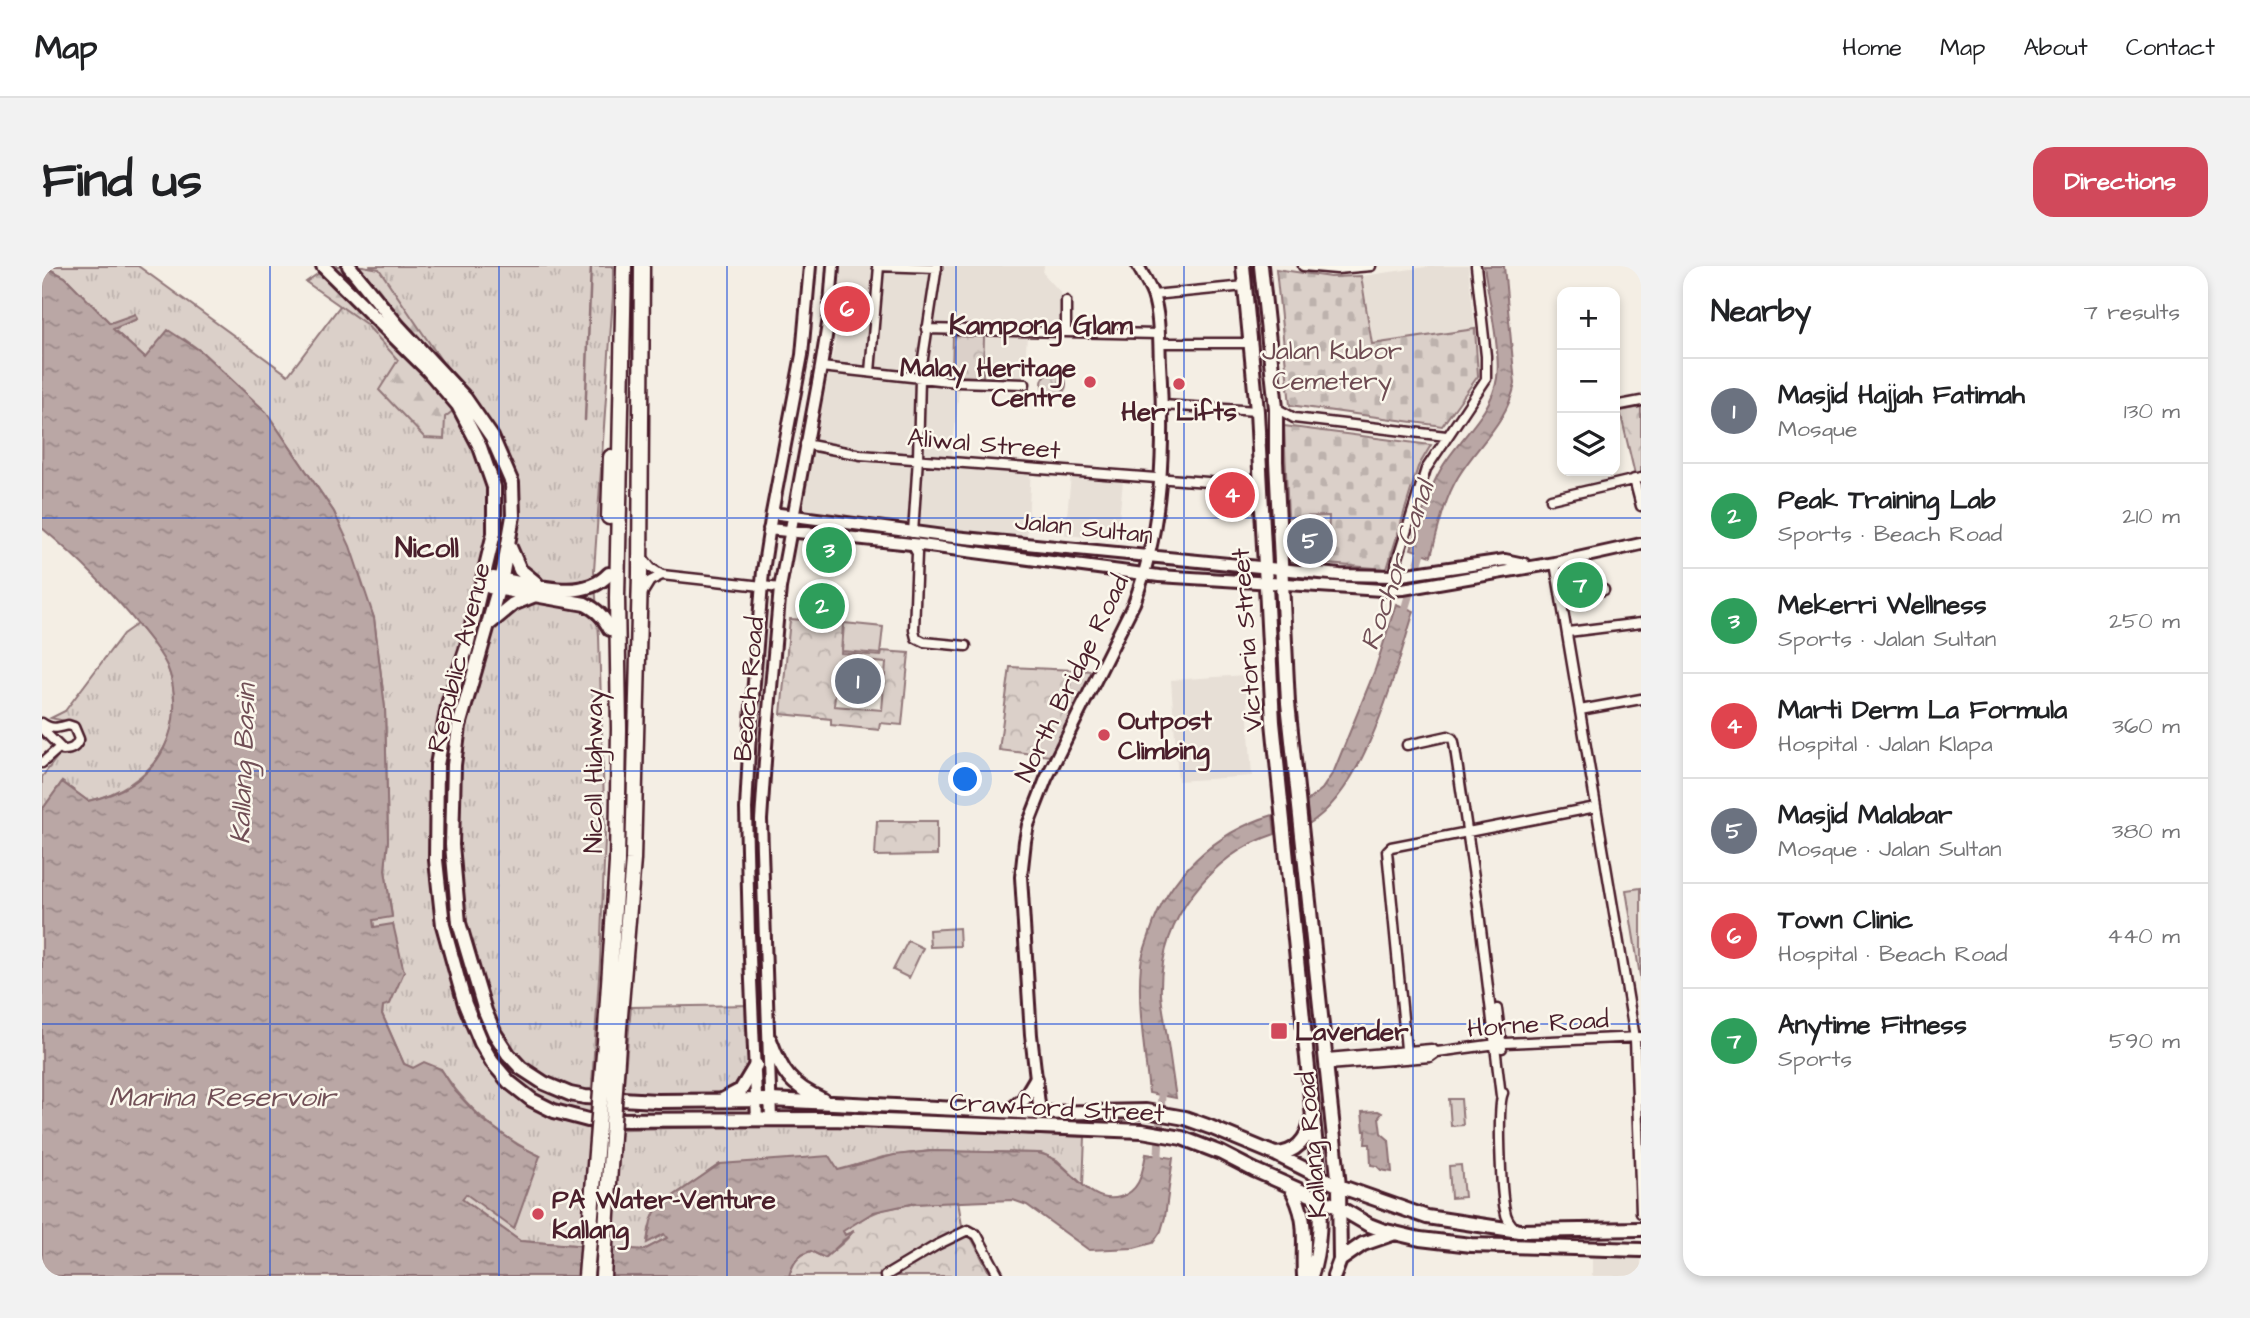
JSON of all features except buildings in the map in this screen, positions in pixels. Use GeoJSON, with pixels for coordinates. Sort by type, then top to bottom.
{"type":"FeatureCollection","features":[{"type":"Feature","properties":{"kind":"highway","name":"Nicoll Highway"},"geometry":{"type":"LineString","coordinates":[[603,1276],[617,863],[617,598],[624,266]]}},
{"type":"Feature","properties":{"kind":"highway","name":"Nicoll Highway"},"geometry":{"type":"LineString","coordinates":[[586,1276],[633,860],[640,602],[642,266]]}},
{"type":"Feature","properties":{"kind":"highway"},"geometry":{"type":"LineString","coordinates":[[619,729],[610,629],[609,574],[610,478],[621,379]]}},
{"type":"Feature","properties":{"kind":"main road","name":"Republic Avenue"},"geometry":{"type":"LineString","coordinates":[[323,266],[428,370],[458,405],[471,427],[495,487],[494,533],[466,650],[449,701],[438,765],[436,860],[443,925],[465,1003],[481,1042],[492,1062],[509,1082],[532,1100],[554,1111],[588,1120],[764,1120]]}},
{"type":"Feature","properties":{"kind":"main road","name":"Republic Avenue"},"geometry":{"type":"LineString","coordinates":[[349,266],[398,326],[465,398],[492,437],[512,483],[513,516],[509,544],[459,726],[454,765],[452,845],[459,923],[485,1011],[495,1034],[521,1068],[544,1083],[570,1094],[657,1101],[764,1100]]}},
{"type":"Feature","properties":{"kind":"main road","name":"Beach Road"},"geometry":{"type":"LineString","coordinates":[[764,1100],[755,1058],[746,808],[762,586],[769,529],[796,392],[810,266]]}},
{"type":"Feature","properties":{"kind":"main road","name":"Beach Road"},"geometry":{"type":"LineString","coordinates":[[764,1120],[770,1045],[761,820],[777,615],[789,531],[829,318],[834,266]]}},
{"type":"Feature","properties":{"kind":"main road","name":"North Bridge Road"},"geometry":{"type":"LineString","coordinates":[[1040,1113],[1021,877],[1028,825],[1046,779],[1135,603],[1150,557],[1161,478],[1162,405],[1158,338],[1153,295],[1138,266]]}},
{"type":"Feature","properties":{"kind":"main road","name":"Victoria Street"},"geometry":{"type":"LineString","coordinates":[[1243,266],[1257,411],[1259,486],[1280,803]]}},
{"type":"Feature","properties":{"kind":"main road","name":"Victoria Street"},"geometry":{"type":"LineString","coordinates":[[1261,266],[1276,408],[1281,576],[1297,800]]}},
{"type":"Feature","properties":{"kind":"main road"},"geometry":{"type":"LineString","coordinates":[[796,392],[806,398],[816,396]]}},
{"type":"Feature","properties":{"kind":"main road","name":"Jalan Sultan"},"geometry":{"type":"LineString","coordinates":[[772,513],[917,539],[1146,574],[1394,576],[1505,560],[1534,565]]}},
{"type":"Feature","properties":{"kind":"main road","name":"Jalan Sultan"},"geometry":{"type":"LineString","coordinates":[[769,529],[1150,557],[1265,575]]}},
{"type":"Feature","properties":{"kind":"main road"},"geometry":{"type":"LineString","coordinates":[[509,544],[520,570],[539,590]]}},
{"type":"Feature","properties":{"kind":"main road"},"geometry":{"type":"LineString","coordinates":[[1534,565],[1641,544]]}},
{"type":"Feature","properties":{"kind":"main road","name":"Jalan Sultan"},"geometry":{"type":"LineString","coordinates":[[1281,576],[1349,589],[1403,589],[1534,565]]}},
{"type":"Feature","properties":{"kind":"main road"},"geometry":{"type":"LineString","coordinates":[[489,624],[513,604],[539,590],[582,590],[599,583],[609,574]]}},
{"type":"Feature","properties":{"kind":"main road"},"geometry":{"type":"LineString","coordinates":[[483,581],[539,590],[585,604],[604,617],[610,629]]}},
{"type":"Feature","properties":{"kind":"main road"},"geometry":{"type":"LineString","coordinates":[[760,613],[768,609],[777,615]]}},
{"type":"Feature","properties":{"kind":"main road","name":"Kallang Road"},"geometry":{"type":"LineString","coordinates":[[1297,800],[1339,1186],[1340,1260],[1334,1276]]}},
{"type":"Feature","properties":{"kind":"main road","name":"Kallang Road"},"geometry":{"type":"LineString","coordinates":[[1280,803],[1320,1199],[1317,1252],[1311,1276]]}},
{"type":"Feature","properties":{"kind":"main road"},"geometry":{"type":"LineString","coordinates":[[719,1101],[741,1090],[755,1058],[763,1054],[770,1045],[787,1077],[814,1096],[830,1103]]}},
{"type":"Feature","properties":{"kind":"main road"},"geometry":{"type":"LineString","coordinates":[[1010,1111],[1024,1099],[1036,1079]]}},
{"type":"Feature","properties":{"kind":"main road","name":"Crawford Street"},"geometry":{"type":"LineString","coordinates":[[764,1100],[1040,1113],[1146,1111],[1185,1118],[1275,1154],[1339,1186],[1427,1217],[1518,1231],[1641,1230]]}},
{"type":"Feature","properties":{"kind":"main road"},"geometry":{"type":"LineString","coordinates":[[1275,1154],[1289,1152],[1301,1143],[1311,1124],[1312,1112]]}},
{"type":"Feature","properties":{"kind":"main road"},"geometry":{"type":"LineString","coordinates":[[1040,1113],[1046,1122],[1109,1125],[1139,1131]]}},
{"type":"Feature","properties":{"kind":"main road","name":"Crawford Street"},"geometry":{"type":"LineString","coordinates":[[764,1120],[868,1120],[1035,1129],[1139,1131],[1182,1138],[1340,1208],[1369,1225],[1420,1239],[1471,1245],[1641,1249]]}},
{"type":"Feature","properties":{"kind":"main road"},"geometry":{"type":"LineString","coordinates":[[1290,1186],[1300,1204],[1305,1228],[1304,1276]]}},
{"type":"Feature","properties":{"kind":"main road"},"geometry":{"type":"LineString","coordinates":[[1340,1260],[1363,1244],[1396,1232]]}},
{"type":"Feature","properties":{"kind":"street"},"geometry":{"type":"LineString","coordinates":[[870,372],[877,266],[937,267],[920,378],[917,539],[919,578],[914,630],[916,638],[924,642],[966,646]]}},
{"type":"Feature","properties":{"kind":"street"},"geometry":{"type":"LineString","coordinates":[[1303,266],[1337,269],[1371,266]]}},
{"type":"Feature","properties":{"kind":"street"},"geometry":{"type":"LineString","coordinates":[[1391,589],[1421,481],[1432,457],[1486,379],[1476,266]]}},
{"type":"Feature","properties":{"kind":"street"},"geometry":{"type":"LineString","coordinates":[[1153,295],[1245,286]]}},
{"type":"Feature","properties":{"kind":"street"},"geometry":{"type":"LineString","coordinates":[[1066,301],[1066,332]]}},
{"type":"Feature","properties":{"kind":"street"},"geometry":{"type":"LineString","coordinates":[[926,329],[1066,332],[1252,343]]}},
{"type":"Feature","properties":{"kind":"street"},"geometry":{"type":"LineString","coordinates":[[821,366],[920,378],[1025,384]]}},
{"type":"Feature","properties":{"kind":"street"},"geometry":{"type":"LineString","coordinates":[[1620,405],[1641,401]]}},
{"type":"Feature","properties":{"kind":"street"},"geometry":{"type":"LineString","coordinates":[[1162,405],[1257,411]]}},
{"type":"Feature","properties":{"kind":"street"},"geometry":{"type":"LineString","coordinates":[[1276,408],[1294,418],[1446,436]]}},
{"type":"Feature","properties":{"kind":"street"},"geometry":{"type":"LineString","coordinates":[[1276,427],[1294,418]]}},
{"type":"Feature","properties":{"kind":"street","name":"Aliwal Street"},"geometry":{"type":"LineString","coordinates":[[805,444],[861,455],[1259,486]]}},
{"type":"Feature","properties":{"kind":"street"},"geometry":{"type":"LineString","coordinates":[[1551,499],[1638,479],[1641,506]]}},
{"type":"Feature","properties":{"kind":"street"},"geometry":{"type":"LineString","coordinates":[[640,554],[662,575],[780,588]]}},
{"type":"Feature","properties":{"kind":"street"},"geometry":{"type":"LineString","coordinates":[[1555,563],[1638,1038],[1641,1213]]}},
{"type":"Feature","properties":{"kind":"street"},"geometry":{"type":"LineString","coordinates":[[640,602],[646,587],[662,575]]}},
{"type":"Feature","properties":{"kind":"street"},"geometry":{"type":"LineString","coordinates":[[1562,599],[1604,590]]}},
{"type":"Feature","properties":{"kind":"street"},"geometry":{"type":"LineString","coordinates":[[1568,632],[1641,622]]}},
{"type":"Feature","properties":{"kind":"street"},"geometry":{"type":"LineString","coordinates":[[1580,710],[1641,699]]}},
{"type":"Feature","properties":{"kind":"street"},"geometry":{"type":"LineString","coordinates":[[42,723],[56,729],[68,725],[78,732],[77,745],[71,750],[63,750],[42,729]]}},
{"type":"Feature","properties":{"kind":"street"},"geometry":{"type":"LineString","coordinates":[[1407,745],[1448,736],[1452,738],[1502,1060],[1501,1096]]}},
{"type":"Feature","properties":{"kind":"street"},"geometry":{"type":"LineString","coordinates":[[42,763],[59,748]]}},
{"type":"Feature","properties":{"kind":"street"},"geometry":{"type":"LineString","coordinates":[[1407,1055],[1387,851],[1391,847],[1596,807]]}},
{"type":"Feature","properties":{"kind":"street","name":"Horne Road"},"geometry":{"type":"LineString","coordinates":[[1327,1062],[1407,1055],[1431,1049],[1437,1052],[1499,1044],[1638,1038]]}},
{"type":"Feature","properties":{"kind":"street"},"geometry":{"type":"LineString","coordinates":[[1499,1044],[1505,1210],[1510,1224],[1518,1231]]}},
{"type":"Feature","properties":{"kind":"street"},"geometry":{"type":"LineString","coordinates":[[1495,1227],[1505,1210]]}},
{"type":"Feature","properties":{"kind":"street"},"geometry":{"type":"LineString","coordinates":[[886,1276],[968,1230],[977,1235],[999,1276]]}},
{"type":"Feature","properties":{"kind":"shaded area"},"geometry":{"type":"Polygon","coordinates":[[[838,266],[1044,266],[1043,273],[1061,293],[1069,334],[1027,337],[1023,389],[960,380],[951,465],[1031,470],[1027,539],[800,513],[838,329],[838,266]]]}},
{"type":"Feature","properties":{"kind":"shaded area"},"geometry":{"type":"Polygon","coordinates":[[[1433,266],[1468,266],[1475,328],[1373,343],[1362,276],[1433,266]]]}},
{"type":"Feature","properties":{"kind":"shaded area"},"geometry":{"type":"Polygon","coordinates":[[[1071,476],[1123,481],[1117,540],[1065,535],[1071,476]]]}},
{"type":"Feature","properties":{"kind":"shaded area"},"geometry":{"type":"Polygon","coordinates":[[[1245,675],[1252,776],[1178,781],[1171,680],[1245,675]]]}},
{"type":"Feature","properties":{"kind":"shaded area"},"geometry":{"type":"Polygon","coordinates":[[[1641,1256],[1641,1276],[1592,1276],[1592,1257],[1641,1256]]]}},
{"type":"Feature","properties":{"kind":"green space"},"geometry":{"type":"Polygon","coordinates":[[[43,266],[138,266],[288,375],[370,266],[613,266],[594,571],[599,636],[605,839],[589,1130],[760,1126],[869,1127],[1085,1137],[1083,1185],[1057,1160],[1041,1153],[929,1151],[883,1157],[838,1171],[720,1164],[669,1199],[655,1212],[647,1242],[664,1234],[667,1238],[644,1250],[520,1241],[462,1200],[466,1194],[540,1156],[484,1120],[461,1096],[441,1069],[413,1068],[404,1064],[382,1014],[373,920],[392,916],[385,870],[388,840],[385,708],[374,618],[334,512],[266,412],[202,352],[184,339],[145,358],[113,329],[137,319],[110,323],[65,277],[43,266]]]}},
{"type":"Feature","properties":{"kind":"green space"},"geometry":{"type":"Polygon","coordinates":[[[329,266],[379,269],[445,366],[458,407],[445,417],[444,439],[425,438],[379,390],[398,360],[366,324],[306,282],[329,266]]]}},
{"type":"Feature","properties":{"kind":"green space","name":"Jalan Kubor Cemetery"},"geometry":{"type":"Polygon","coordinates":[[[1276,269],[1330,277],[1361,276],[1372,344],[1475,329],[1478,376],[1442,426],[1290,405],[1276,269]]]}},
{"type":"Feature","properties":{"kind":"green space"},"geometry":{"type":"Polygon","coordinates":[[[953,336],[984,337],[983,377],[952,376],[953,336]]]}},
{"type":"Feature","properties":{"kind":"green space"},"geometry":{"type":"Polygon","coordinates":[[[1054,372],[1065,379],[1066,384],[1059,395],[1054,396],[1043,389],[1042,384],[1049,373],[1054,372]]]}},
{"type":"Feature","properties":{"kind":"green space"},"geometry":{"type":"Polygon","coordinates":[[[1641,407],[1641,478],[1636,479],[1620,411],[1641,407]]]}},
{"type":"Feature","properties":{"kind":"green space","name":"Jalan Kubor Cemetery"},"geometry":{"type":"Polygon","coordinates":[[[1284,426],[1431,445],[1418,467],[1387,569],[1327,564],[1329,516],[1288,517],[1284,426]]]}},
{"type":"Feature","properties":{"kind":"green space"},"geometry":{"type":"Polygon","coordinates":[[[790,619],[843,623],[841,653],[881,656],[882,651],[909,653],[902,725],[880,723],[879,730],[831,725],[831,719],[781,714],[790,619]],[[839,659],[834,706],[882,710],[886,663],[839,659]]]}},
{"type":"Feature","properties":{"kind":"green space"},"geometry":{"type":"Polygon","coordinates":[[[844,623],[883,627],[880,654],[842,651],[844,623]]]}},
{"type":"Feature","properties":{"kind":"green space"},"geometry":{"type":"Polygon","coordinates":[[[137,624],[165,662],[174,692],[170,735],[161,754],[148,770],[131,783],[111,794],[88,801],[62,782],[42,810],[42,777],[58,756],[74,753],[85,740],[76,726],[51,718],[65,711],[123,634],[137,624]]]}},
{"type":"Feature","properties":{"kind":"green space"},"geometry":{"type":"Polygon","coordinates":[[[1010,667],[1095,671],[1050,756],[999,750],[1010,667]]]}},
{"type":"Feature","properties":{"kind":"green space"},"geometry":{"type":"Polygon","coordinates":[[[877,821],[937,821],[937,855],[875,856],[877,821]]]}},
{"type":"Feature","properties":{"kind":"green space"},"geometry":{"type":"Polygon","coordinates":[[[1641,888],[1641,982],[1626,890],[1641,888]]]}},
{"type":"Feature","properties":{"kind":"green space"},"geometry":{"type":"Polygon","coordinates":[[[959,928],[960,946],[930,947],[929,930],[959,928]]]}},
{"type":"Feature","properties":{"kind":"green space"},"geometry":{"type":"Polygon","coordinates":[[[908,941],[923,948],[909,978],[893,970],[908,941]]]}},
{"type":"Feature","properties":{"kind":"green space"},"geometry":{"type":"Polygon","coordinates":[[[752,1005],[757,1101],[623,1094],[631,1007],[752,1005]]]}},
{"type":"Feature","properties":{"kind":"green space"},"geometry":{"type":"Polygon","coordinates":[[[1449,1099],[1461,1099],[1463,1125],[1451,1126],[1449,1099]]]}},
{"type":"Feature","properties":{"kind":"green space"},"geometry":{"type":"Polygon","coordinates":[[[1461,1165],[1464,1197],[1451,1198],[1449,1166],[1461,1165]]]}},
{"type":"Feature","properties":{"kind":"green space"},"geometry":{"type":"Polygon","coordinates":[[[958,1201],[963,1232],[971,1237],[991,1276],[789,1276],[799,1257],[811,1251],[825,1258],[852,1232],[845,1235],[842,1231],[865,1217],[881,1210],[911,1204],[958,1201]]]}},
{"type":"Feature","properties":{"kind":"water","name":"Marina Reservoir"},"geometry":{"type":"Polygon","coordinates":[[[43,266],[65,277],[110,323],[135,314],[137,319],[113,329],[145,358],[168,330],[202,352],[266,412],[334,512],[350,546],[374,618],[385,708],[388,840],[385,870],[392,917],[373,920],[374,927],[393,924],[404,972],[390,1004],[383,1006],[382,1014],[404,1064],[413,1068],[424,1062],[441,1069],[455,1091],[481,1119],[518,1145],[540,1156],[514,1229],[466,1194],[462,1199],[520,1241],[644,1250],[667,1238],[664,1234],[647,1243],[655,1212],[669,1199],[720,1164],[829,1156],[838,1170],[894,1155],[933,1151],[1037,1153],[1059,1163],[1087,1189],[1108,1198],[1127,1194],[1136,1186],[1146,1154],[1173,1158],[1165,1217],[1161,1231],[1153,1243],[1134,1248],[1089,1250],[1027,1205],[1013,1200],[911,1204],[874,1212],[843,1231],[845,1235],[854,1231],[825,1258],[811,1251],[799,1257],[789,1276],[42,1276],[42,810],[62,782],[88,801],[111,794],[142,777],[164,748],[171,729],[174,708],[171,676],[156,647],[107,589],[42,528],[43,266]]]}},
{"type":"Feature","properties":{"kind":"water"},"geometry":{"type":"Polygon","coordinates":[[[1484,266],[1504,266],[1515,384],[1505,411],[1453,486],[1431,556],[1411,549],[1428,498],[1448,458],[1489,403],[1497,378],[1496,338],[1484,266]]]}},
{"type":"Feature","properties":{"kind":"water"},"geometry":{"type":"Polygon","coordinates":[[[1396,604],[1414,611],[1375,729],[1346,786],[1328,808],[1307,825],[1305,803],[1322,789],[1334,771],[1375,670],[1396,604]]]}},
{"type":"Feature","properties":{"kind":"water"},"geometry":{"type":"Polygon","coordinates":[[[1273,815],[1275,834],[1230,857],[1210,874],[1180,914],[1163,962],[1161,992],[1176,1098],[1149,1093],[1140,980],[1142,956],[1158,912],[1169,893],[1196,859],[1232,833],[1273,815]]]}},
{"type":"Feature","properties":{"kind":"water"},"geometry":{"type":"Polygon","coordinates":[[[1362,1112],[1382,1113],[1379,1117],[1381,1133],[1389,1140],[1392,1172],[1371,1165],[1370,1144],[1365,1144],[1366,1131],[1362,1112]]]}},
{"type":"Feature","properties":{"kind":"waterway"},"geometry":{"type":"LineString","coordinates":[[585,420],[591,266]]}},
{"type":"Feature","properties":{"kind":"waterway","name":"Rochor Canal"},"geometry":{"type":"LineString","coordinates":[[1403,615],[1424,544]]}},
{"type":"Feature","properties":{"kind":"waterway"},"geometry":{"type":"LineString","coordinates":[[1158,1164],[1162,1086]]}},
{"type":"Feature","properties":{"kind":"place","name":"Town Clinic"},"geometry":{"type":"Point","coordinates":[847,309]}},
{"type":"Feature","properties":{"kind":"place","name":"Malay Heritage Centre"},"geometry":{"type":"Point","coordinates":[1090,382]}},
{"type":"Feature","properties":{"kind":"place","name":"Her Lifts"},"geometry":{"type":"Point","coordinates":[1179,384]}},
{"type":"Feature","properties":{"kind":"place","name":"Marti Derm La Formula"},"geometry":{"type":"Point","coordinates":[1232,495]}},
{"type":"Feature","properties":{"kind":"place","name":"Masjid Malabar"},"geometry":{"type":"Point","coordinates":[1310,541]}},
{"type":"Feature","properties":{"kind":"place","name":"Mekerri Wellness"},"geometry":{"type":"Point","coordinates":[829,550]}},
{"type":"Feature","properties":{"kind":"place","name":"Anytime Fitness"},"geometry":{"type":"Point","coordinates":[1580,585]}},
{"type":"Feature","properties":{"kind":"place","name":"Peak Training Lab"},"geometry":{"type":"Point","coordinates":[822,606]}},
{"type":"Feature","properties":{"kind":"place","name":"Masjid Hajjah Fatimah"},"geometry":{"type":"Point","coordinates":[858,681]}},
{"type":"Feature","properties":{"kind":"place","name":"Outpost Climbing"},"geometry":{"type":"Point","coordinates":[1104,735]}},
{"type":"Feature","properties":{"kind":"place","name":"Lavender"},"geometry":{"type":"Point","coordinates":[1279,1031]}},
{"type":"Feature","properties":{"kind":"place","name":"PA Water-Venture Kallang"},"geometry":{"type":"Point","coordinates":[538,1214]}},
{"type":"Feature","properties":{"kind":"district","name":"Kampong Glam"},"geometry":{"type":"Point","coordinates":[1041,324]}},
{"type":"Feature","properties":{"kind":"district","name":"Nicoll"},"geometry":{"type":"Point","coordinates":[427,547]}},
{"type":"Feature","properties":{"kind":"water label","name":"Kallang Basin"},"geometry":{"type":"Point","coordinates":[242,764]}}]}
